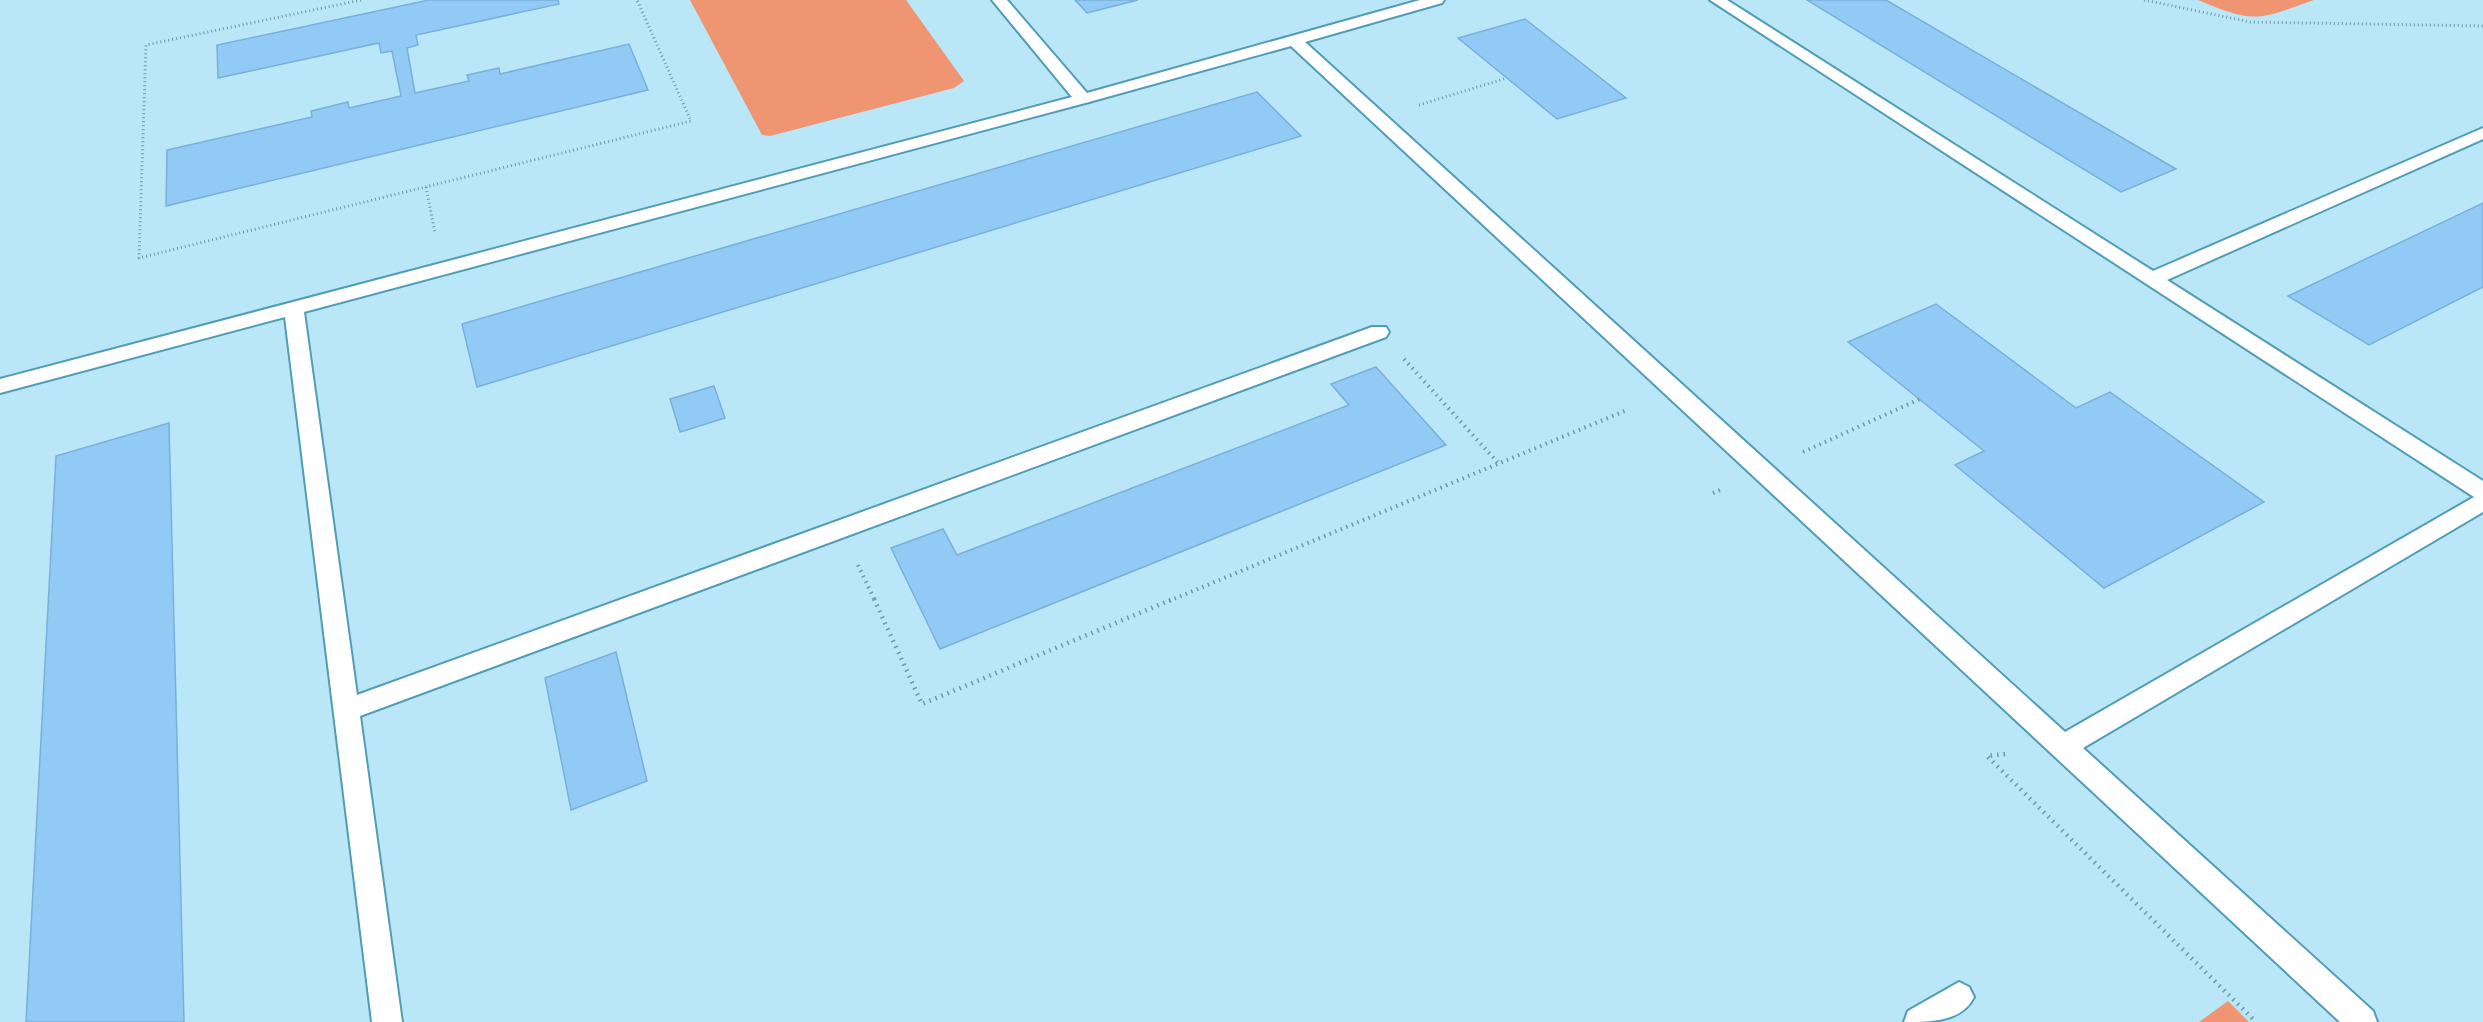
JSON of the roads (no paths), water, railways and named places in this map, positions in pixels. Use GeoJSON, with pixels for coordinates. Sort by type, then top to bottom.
{"type":"FeatureCollection","features":[{"type":"Feature","properties":{"kind":"lane"},"geometry":{"type":"LineString","coordinates":[[999,0],[1083,99]]}},
{"type":"Feature","properties":{"kind":"lane"},"geometry":{"type":"LineString","coordinates":[[0,386],[1083,99],[1437,0]]}},
{"type":"Feature","properties":{"kind":"lane"},"geometry":{"type":"LineString","coordinates":[[1717,0],[2483,492]]}},
{"type":"Feature","properties":{"kind":"lane"},"geometry":{"type":"LineString","coordinates":[[1294,40],[2362,1022]]}},
{"type":"Feature","properties":{"kind":"lane"},"geometry":{"type":"LineString","coordinates":[[2152,279],[2483,133]]}},
{"type":"Feature","properties":{"kind":"lane"},"geometry":{"type":"LineString","coordinates":[[294,309],[387,1022]]}},
{"type":"Feature","properties":{"kind":"lane"},"geometry":{"type":"LineString","coordinates":[[346,710],[1379,332]]}},
{"type":"Feature","properties":{"kind":"lane"},"geometry":{"type":"LineString","coordinates":[[2062,747],[2483,502]]}},
{"type":"Feature","properties":{"kind":"lane"},"geometry":{"type":"LineString","coordinates":[[1918,1022],[1959,997]]}}]}
